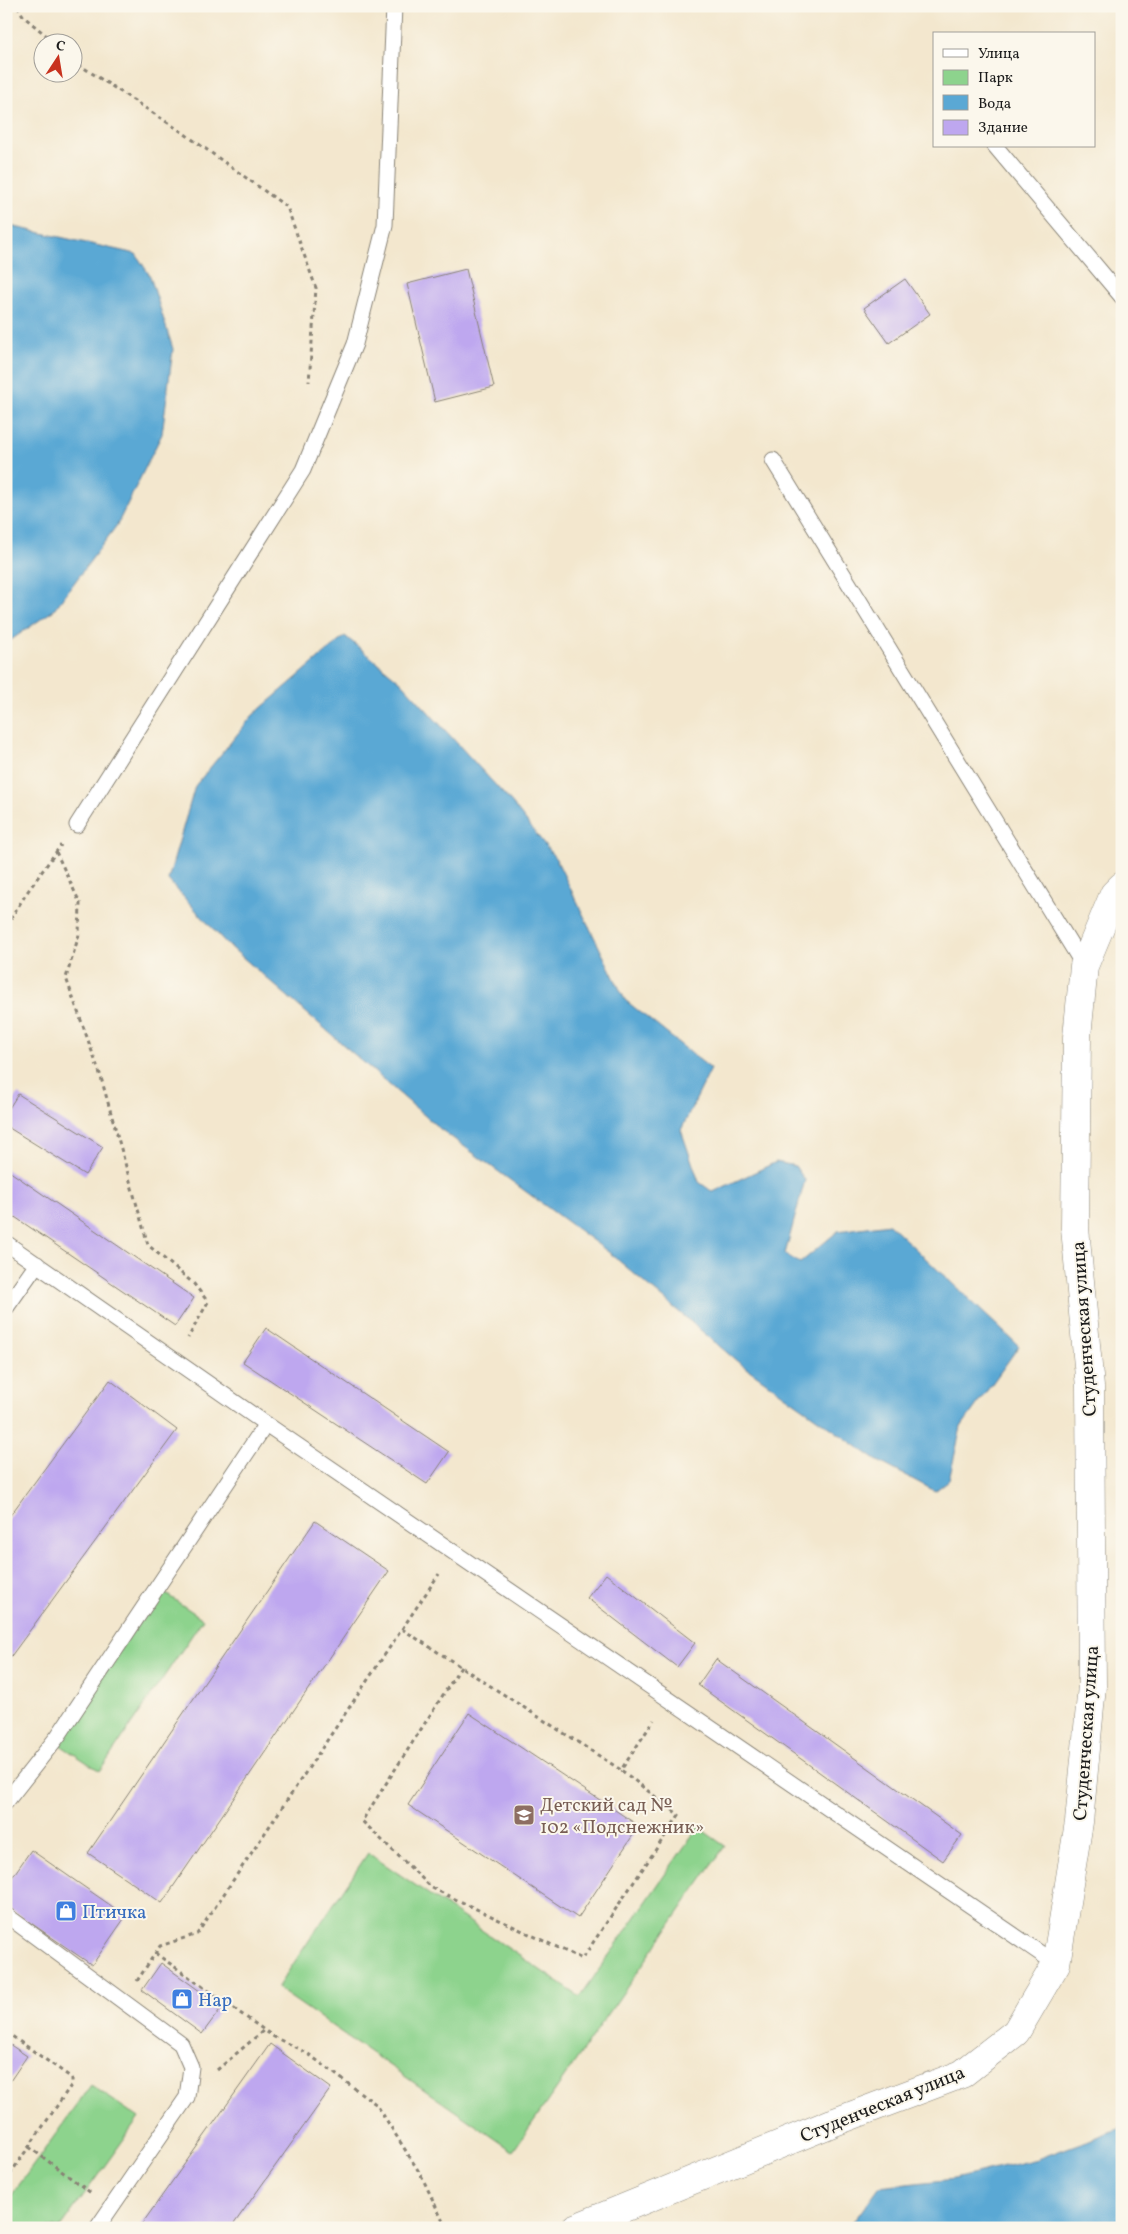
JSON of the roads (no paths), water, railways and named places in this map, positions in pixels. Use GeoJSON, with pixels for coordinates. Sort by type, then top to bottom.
{"type":"FeatureCollection","features":[{"type":"Feature","properties":{"kind":"street","name":"Студенческая улица"},"geometry":{"type":"LineString","coordinates":[[575,2228],[832,2123],[962,2074],[1016,2032],[1056,1964],[1079,1822],[1092,1686],[1090,1387],[1075,1228],[1077,1037],[1084,966],[1114,894],[1122,886]]}},
{"type":"Feature","properties":{"kind":"lane"},"geometry":{"type":"LineString","coordinates":[[76,824],[302,470],[355,344],[385,225],[394,6]]}},
{"type":"Feature","properties":{"kind":"lane"},"geometry":{"type":"LineString","coordinates":[[997,148],[1122,297]]}},
{"type":"Feature","properties":{"kind":"lane"},"geometry":{"type":"LineString","coordinates":[[773,460],[1084,966]]}},
{"type":"Feature","properties":{"kind":"lane"},"geometry":{"type":"LineString","coordinates":[[6,1243],[266,1424],[1056,1964]]}},
{"type":"Feature","properties":{"kind":"lane"},"geometry":{"type":"LineString","coordinates":[[6,1308],[37,1264]]}},
{"type":"Feature","properties":{"kind":"lane"},"geometry":{"type":"LineString","coordinates":[[6,1802],[58,1736],[266,1424]]}},
{"type":"Feature","properties":{"kind":"lane"},"geometry":{"type":"LineString","coordinates":[[6,1915],[181,2044],[192,2067],[187,2097],[97,2228]]}},
{"type":"Feature","properties":{"kind":"water"},"geometry":{"type":"Polygon","coordinates":[[[6,225],[136,254],[150,276],[173,349],[162,434],[117,525],[54,610],[11,640],[6,640],[6,225]]]}},
{"type":"Feature","properties":{"kind":"water"},"geometry":{"type":"Polygon","coordinates":[[[345,636],[401,682],[511,802],[556,859],[625,1000],[711,1069],[681,1130],[699,1182],[713,1192],[776,1162],[795,1166],[805,1180],[785,1254],[800,1263],[838,1231],[889,1224],[1019,1346],[961,1427],[949,1480],[935,1491],[876,1460],[738,1362],[611,1254],[439,1128],[225,942],[168,880],[195,786],[253,715],[345,636]]]}},
{"type":"Feature","properties":{"kind":"water"},"geometry":{"type":"Polygon","coordinates":[[[1122,2128],[1122,2228],[849,2228],[879,2187],[954,2179],[1037,2159],[1122,2128]]]}},
{"type":"Feature","properties":{"kind":"place","name":"Детский сад № 102 «Подснежник»"},"geometry":{"type":"Point","coordinates":[524,1815]}},
{"type":"Feature","properties":{"kind":"place","name":"Птичка"},"geometry":{"type":"Point","coordinates":[66,1911]}},
{"type":"Feature","properties":{"kind":"place","name":"Нар"},"geometry":{"type":"Point","coordinates":[182,1999]}}]}
